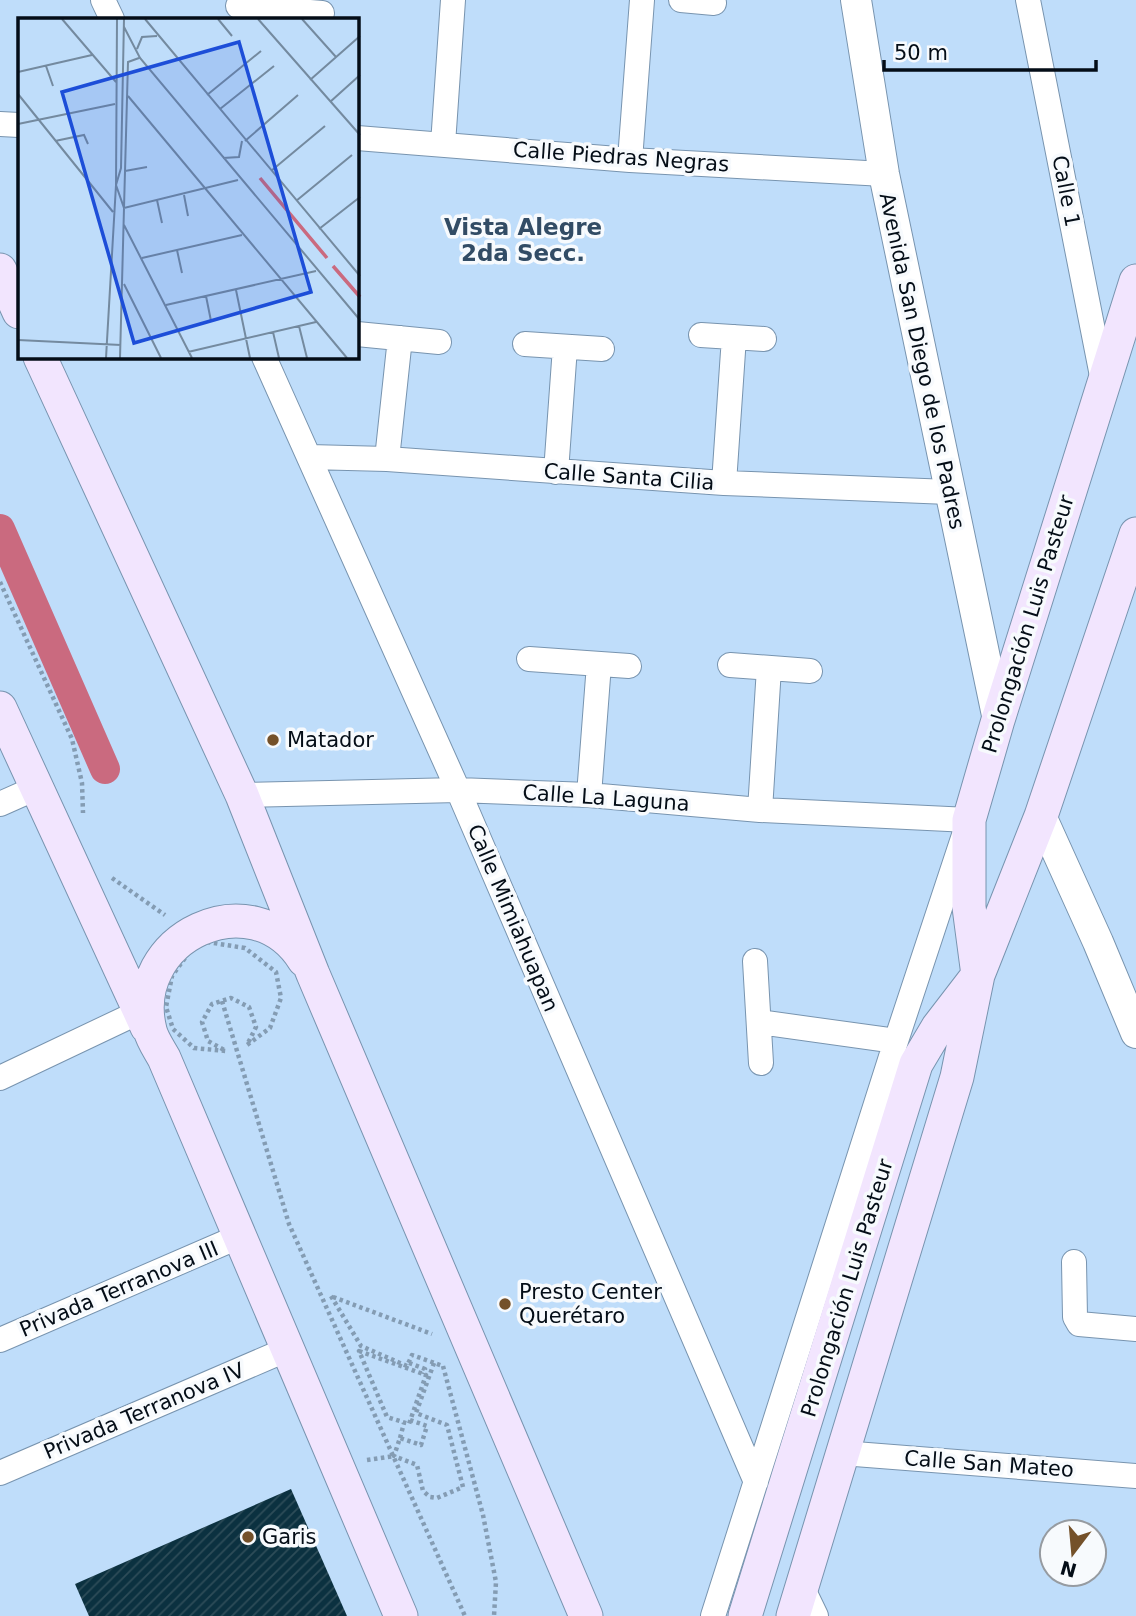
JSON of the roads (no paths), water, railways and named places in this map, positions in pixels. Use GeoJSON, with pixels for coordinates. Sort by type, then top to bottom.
{"type":"FeatureCollection","features":[{"type":"Feature","properties":{"kind":"main road"},"geometry":{"type":"LineString","coordinates":[[0,270],[18,310]]}},
{"type":"Feature","properties":{"kind":"main road","name":"Prolongación Luis Pasteur"},"geometry":{"type":"LineString","coordinates":[[745,1616],[916,1064],[938,1027],[978,975],[969,907],[969,820],[1136,281]]}},
{"type":"Feature","properties":{"kind":"main road"},"geometry":{"type":"LineString","coordinates":[[41,359],[242,795],[313,974],[586,1616]]}},
{"type":"Feature","properties":{"kind":"main road","name":"Prolongación Luis Pasteur"},"geometry":{"type":"LineString","coordinates":[[804,1606],[842,1453],[957,1077],[978,975],[1041,816],[1136,534]]}},
{"type":"Feature","properties":{"kind":"main road"},"geometry":{"type":"LineString","coordinates":[[0,708],[139,1012],[164,1058]]}},
{"type":"Feature","properties":{"kind":"main road"},"geometry":{"type":"LineString","coordinates":[[313,974],[298,950],[276,933],[251,923],[223,921],[202,935],[172,947],[154,971],[147,1001],[150,1031],[164,1058],[401,1616]]}},
{"type":"Feature","properties":{"kind":"street"},"geometry":{"type":"LineString","coordinates":[[103,0],[112,18]]}},
{"type":"Feature","properties":{"kind":"street"},"geometry":{"type":"LineString","coordinates":[[443,144],[453,0]]}},
{"type":"Feature","properties":{"kind":"street"},"geometry":{"type":"LineString","coordinates":[[630,160],[642,0]]}},
{"type":"Feature","properties":{"kind":"street"},"geometry":{"type":"LineString","coordinates":[[681,0],[714,2]]}},
{"type":"Feature","properties":{"kind":"street","name":"Avenida San Diego de los Padres"},"geometry":{"type":"LineString","coordinates":[[856,0],[884,174],[948,492],[998,720]]}},
{"type":"Feature","properties":{"kind":"street","name":"Calle 1"},"geometry":{"type":"LineString","coordinates":[[1028,0],[1103,383]]}},
{"type":"Feature","properties":{"kind":"street"},"geometry":{"type":"LineString","coordinates":[[238,6],[284,14],[322,13]]}},
{"type":"Feature","properties":{"kind":"street"},"geometry":{"type":"LineString","coordinates":[[0,124],[18,125]]}},
{"type":"Feature","properties":{"kind":"street","name":"Calle Piedras Negras"},"geometry":{"type":"LineString","coordinates":[[359,138],[630,160],[884,174]]}},
{"type":"Feature","properties":{"kind":"street"},"geometry":{"type":"LineString","coordinates":[[359,334],[439,342]]}},
{"type":"Feature","properties":{"kind":"street"},"geometry":{"type":"LineString","coordinates":[[701,335],[764,339]]}},
{"type":"Feature","properties":{"kind":"street"},"geometry":{"type":"LineString","coordinates":[[724,483],[734,337]]}},
{"type":"Feature","properties":{"kind":"street"},"geometry":{"type":"LineString","coordinates":[[387,459],[400,338]]}},
{"type":"Feature","properties":{"kind":"street"},"geometry":{"type":"LineString","coordinates":[[525,344],[602,349]]}},
{"type":"Feature","properties":{"kind":"street"},"geometry":{"type":"LineString","coordinates":[[556,472],[565,347]]}},
{"type":"Feature","properties":{"kind":"street","name":"Calle Mimiahuapan"},"geometry":{"type":"LineString","coordinates":[[265,359],[458,790],[756,1482]]}},
{"type":"Feature","properties":{"kind":"street","name":"Calle Santa Cilia"},"geometry":{"type":"LineString","coordinates":[[309,457],[387,459],[724,483],[948,492]]}},
{"type":"Feature","properties":{"kind":"street"},"geometry":{"type":"LineString","coordinates":[[529,659],[629,666]]}},
{"type":"Feature","properties":{"kind":"street"},"geometry":{"type":"LineString","coordinates":[[589,795],[598,664]]}},
{"type":"Feature","properties":{"kind":"street"},"geometry":{"type":"LineString","coordinates":[[730,665],[810,671]]}},
{"type":"Feature","properties":{"kind":"street"},"geometry":{"type":"LineString","coordinates":[[760,810],[769,667]]}},
{"type":"Feature","properties":{"kind":"street"},"geometry":{"type":"LineString","coordinates":[[0,804],[36,788]]}},
{"type":"Feature","properties":{"kind":"street","name":"Calle La Laguna"},"geometry":{"type":"LineString","coordinates":[[242,795],[458,790],[589,795],[760,810],[969,820]]}},
{"type":"Feature","properties":{"kind":"street"},"geometry":{"type":"LineString","coordinates":[[1041,816],[1136,1033]]}},
{"type":"Feature","properties":{"kind":"street"},"geometry":{"type":"LineString","coordinates":[[713,1616],[969,820]]}},
{"type":"Feature","properties":{"kind":"street"},"geometry":{"type":"LineString","coordinates":[[755,961],[761,1063]]}},
{"type":"Feature","properties":{"kind":"street"},"geometry":{"type":"LineString","coordinates":[[0,1078],[139,1012]]}},
{"type":"Feature","properties":{"kind":"street"},"geometry":{"type":"LineString","coordinates":[[760,1022],[896,1041]]}},
{"type":"Feature","properties":{"kind":"street","name":"Privada Terranova III"},"geometry":{"type":"LineString","coordinates":[[0,1340],[238,1237]]}},
{"type":"Feature","properties":{"kind":"street"},"geometry":{"type":"LineString","coordinates":[[1074,1262],[1075,1317],[1080,1324],[1136,1329]]}},
{"type":"Feature","properties":{"kind":"street","name":"Privada Terranova IV"},"geometry":{"type":"LineString","coordinates":[[0,1473],[288,1349]]}},
{"type":"Feature","properties":{"kind":"street","name":"Calle San Mateo"},"geometry":{"type":"LineString","coordinates":[[842,1453],[1136,1476]]}},
{"type":"Feature","properties":{"kind":"waterway"},"geometry":{"type":"LineString","coordinates":[[0,529],[105,769]]}},
{"type":"Feature","properties":{"kind":"place","name":"Matador"},"geometry":{"type":"Point","coordinates":[273,740]}},
{"type":"Feature","properties":{"kind":"place","name":"Presto Center Querétaro"},"geometry":{"type":"Point","coordinates":[505,1304]}},
{"type":"Feature","properties":{"kind":"place","name":"Garis"},"geometry":{"type":"Point","coordinates":[248,1537]}},
{"type":"Feature","properties":{"kind":"district","name":"Vista Alegre 2da Secc."},"geometry":{"type":"Point","coordinates":[523,240]}}]}
